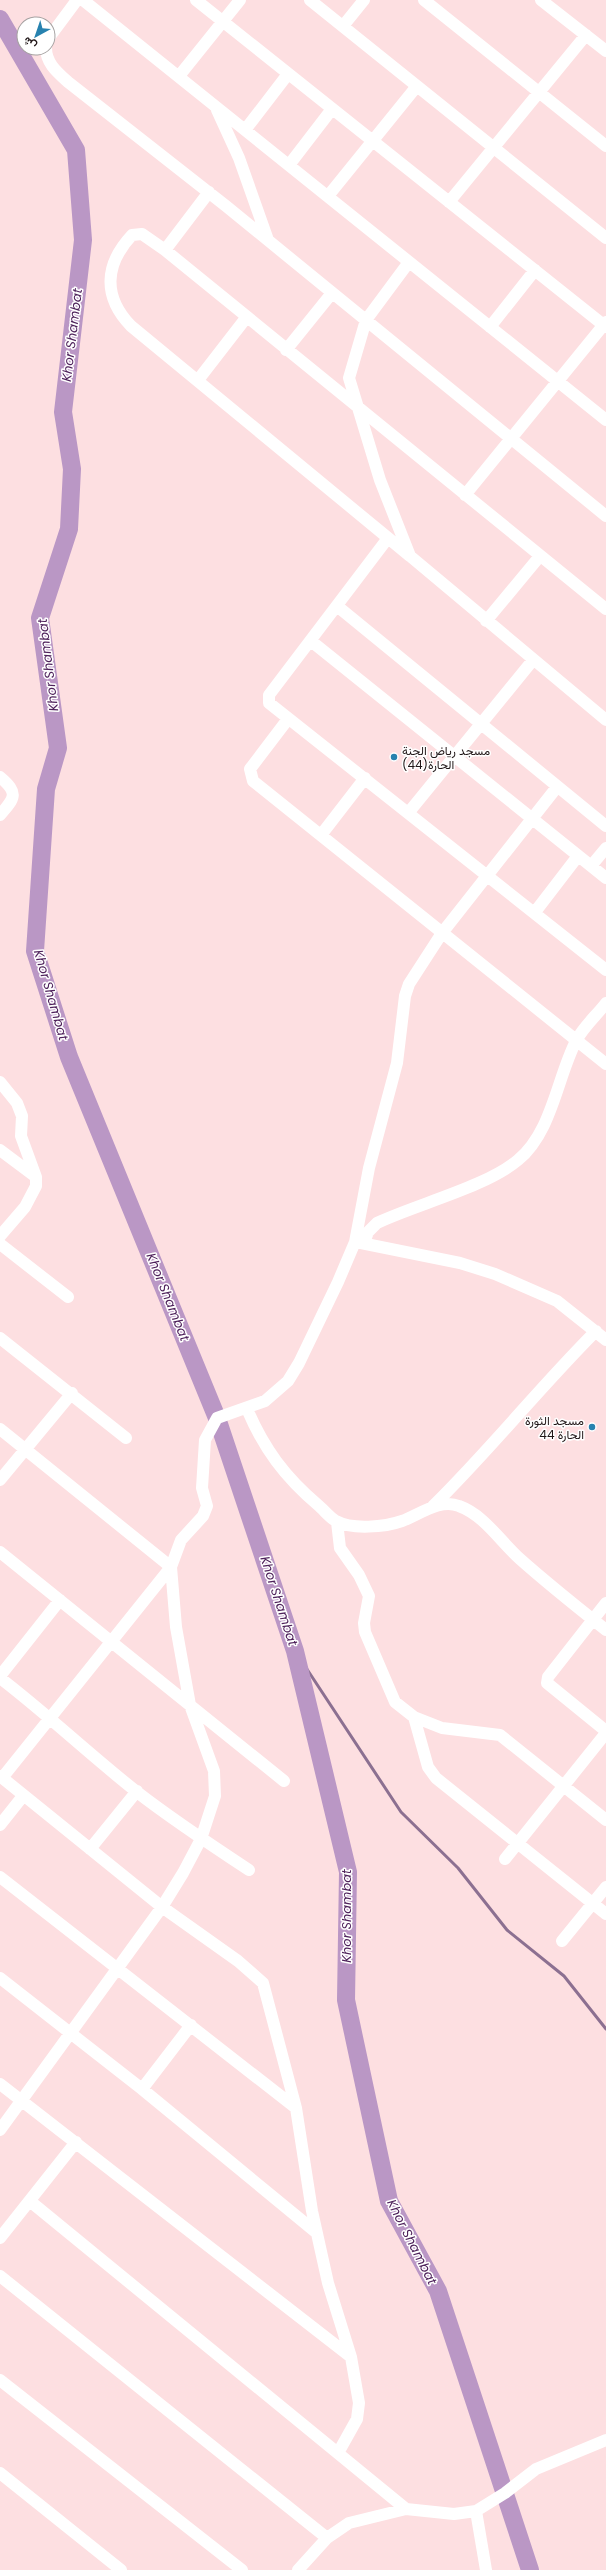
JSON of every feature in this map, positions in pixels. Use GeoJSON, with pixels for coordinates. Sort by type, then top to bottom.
{"type":"FeatureCollection","features":[{"type":"Feature","properties":{"kind":"street"},"geometry":{"type":"LineString","coordinates":[[56,28],[77,0]]}},
{"type":"Feature","properties":{"kind":"street"},"geometry":{"type":"LineString","coordinates":[[83,0],[606,420]]}},
{"type":"Feature","properties":{"kind":"street"},"geometry":{"type":"LineString","coordinates":[[196,0],[449,202],[605,324],[465,496]]}},
{"type":"Feature","properties":{"kind":"street"},"geometry":{"type":"LineString","coordinates":[[179,76],[240,0]]}},
{"type":"Feature","properties":{"kind":"street"},"geometry":{"type":"LineString","coordinates":[[310,0],[606,238]]}},
{"type":"Feature","properties":{"kind":"street"},"geometry":{"type":"LineString","coordinates":[[343,26],[364,0]]}},
{"type":"Feature","properties":{"kind":"street"},"geometry":{"type":"LineString","coordinates":[[424,0],[606,146]]}},
{"type":"Feature","properties":{"kind":"street"},"geometry":{"type":"LineString","coordinates":[[541,0],[606,51]]}},
{"type":"Feature","properties":{"kind":"street"},"geometry":{"type":"LineString","coordinates":[[449,202],[586,36]]}},
{"type":"Feature","properties":{"kind":"street"},"geometry":{"type":"LineString","coordinates":[[46,56],[54,69],[68,82],[209,192],[332,293],[512,437],[606,516]]}},
{"type":"Feature","properties":{"kind":"street"},"geometry":{"type":"LineString","coordinates":[[244,130],[288,74]]}},
{"type":"Feature","properties":{"kind":"street"},"geometry":{"type":"LineString","coordinates":[[328,196],[417,86]]}},
{"type":"Feature","properties":{"kind":"street"},"geometry":{"type":"LineString","coordinates":[[214,105],[239,158],[268,241]]}},
{"type":"Feature","properties":{"kind":"street"},"geometry":{"type":"LineString","coordinates":[[289,165],[332,109]]}},
{"type":"Feature","properties":{"kind":"street"},"geometry":{"type":"LineString","coordinates":[[165,250],[209,192]]}},
{"type":"Feature","properties":{"kind":"street"},"geometry":{"type":"LineString","coordinates":[[606,609],[465,496],[357,405],[246,318],[165,250],[142,234],[132,235],[120,251],[113,265],[110,279],[112,299],[118,313],[131,326],[198,380],[606,720]]}},
{"type":"Feature","properties":{"kind":"street"},"geometry":{"type":"LineString","coordinates":[[408,262],[366,320],[349,378],[380,480],[410,556]]}},
{"type":"Feature","properties":{"kind":"street"},"geometry":{"type":"LineString","coordinates":[[490,326],[535,270]]}},
{"type":"Feature","properties":{"kind":"street"},"geometry":{"type":"LineString","coordinates":[[286,350],[332,293]]}},
{"type":"Feature","properties":{"kind":"street"},"geometry":{"type":"LineString","coordinates":[[198,380],[246,318]]}},
{"type":"Feature","properties":{"kind":"street"},"geometry":{"type":"LineString","coordinates":[[388,538],[268,698],[272,706],[409,812],[606,970]]}},
{"type":"Feature","properties":{"kind":"street"},"geometry":{"type":"LineString","coordinates":[[486,621],[540,556]]}},
{"type":"Feature","properties":{"kind":"street"},"geometry":{"type":"LineString","coordinates":[[337,606],[606,826]]}},
{"type":"Feature","properties":{"kind":"street"},"geometry":{"type":"LineString","coordinates":[[311,641],[606,878]]}},
{"type":"Feature","properties":{"kind":"street"},"geometry":{"type":"LineString","coordinates":[[409,812],[533,660]]}},
{"type":"Feature","properties":{"kind":"street"},"geometry":{"type":"LineString","coordinates":[[288,719],[250,770],[250,775],[253,781],[606,1064]]}},
{"type":"Feature","properties":{"kind":"street"},"geometry":{"type":"LineString","coordinates":[[0,777],[10,785],[13,792],[13,800],[0,815]]}},
{"type":"Feature","properties":{"kind":"street"},"geometry":{"type":"LineString","coordinates":[[321,835],[365,778]]}},
{"type":"Feature","properties":{"kind":"street"},"geometry":{"type":"LineString","coordinates":[[359,1242],[368,1168],[397,1063],[405,996],[409,984],[442,933],[557,787]]}},
{"type":"Feature","properties":{"kind":"street"},"geometry":{"type":"LineString","coordinates":[[591,866],[606,848]]}},
{"type":"Feature","properties":{"kind":"street"},"geometry":{"type":"LineString","coordinates":[[535,912],[578,856]]}},
{"type":"Feature","properties":{"kind":"street"},"geometry":{"type":"LineString","coordinates":[[338,2453],[357,2419],[359,2403],[351,2357],[328,2283],[317,2233],[296,2108],[263,1983],[238,1961],[162,1907],[1,1777],[52,1718],[171,1567],[181,1540],[203,1516],[208,1506],[202,1488],[205,1440],[217,1418],[248,1409],[265,1401],[288,1381],[316,1331],[359,1242],[371,1228],[377,1223],[474,1184],[519,1160],[535,1139],[548,1114],[576,1040],[606,1003]]}},
{"type":"Feature","properties":{"kind":"street"},"geometry":{"type":"LineString","coordinates":[[0,1082],[17,1103],[22,1116],[21,1136],[36,1177],[36,1186],[31,1197],[0,1236]]}},
{"type":"Feature","properties":{"kind":"street"},"geometry":{"type":"LineString","coordinates":[[0,1150],[36,1177]]}},
{"type":"Feature","properties":{"kind":"street"},"geometry":{"type":"LineString","coordinates":[[359,1242],[460,1263],[495,1274],[557,1301],[606,1340]]}},
{"type":"Feature","properties":{"kind":"street"},"geometry":{"type":"LineString","coordinates":[[0,1244],[68,1297]]}},
{"type":"Feature","properties":{"kind":"street"},"geometry":{"type":"LineString","coordinates":[[248,1409],[268,1453],[298,1489],[337,1522],[363,1527],[380,1527],[400,1522],[432,1507],[492,1447],[549,1378],[596,1331]]}},
{"type":"Feature","properties":{"kind":"street"},"geometry":{"type":"LineString","coordinates":[[0,1338],[72,1393],[126,1438]]}},
{"type":"Feature","properties":{"kind":"street"},"geometry":{"type":"LineString","coordinates":[[0,1480],[72,1393]]}},
{"type":"Feature","properties":{"kind":"street"},"geometry":{"type":"LineString","coordinates":[[0,1429],[171,1567],[176,1627],[190,1705],[214,1771],[215,1796],[201,1839],[183,1873],[162,1907],[71,2034],[21,2099],[0,2130]]}},
{"type":"Feature","properties":{"kind":"street"},"geometry":{"type":"LineString","coordinates":[[432,1507],[456,1505],[470,1510],[519,1558],[606,1630]]}},
{"type":"Feature","properties":{"kind":"street"},"geometry":{"type":"LineString","coordinates":[[337,1522],[340,1548],[359,1575],[369,1596],[364,1623],[369,1645],[395,1702],[414,1717],[442,1728],[500,1735],[606,1820]]}},
{"type":"Feature","properties":{"kind":"street"},"geometry":{"type":"LineString","coordinates":[[0,1552],[284,1781]]}},
{"type":"Feature","properties":{"kind":"street"},"geometry":{"type":"LineString","coordinates":[[60,1600],[0,1677],[52,1718],[137,1792],[201,1839],[249,1870]]}},
{"type":"Feature","properties":{"kind":"street"},"geometry":{"type":"LineString","coordinates":[[505,1859],[606,1732],[547,1683],[548,1677],[606,1603]]}},
{"type":"Feature","properties":{"kind":"street"},"geometry":{"type":"LineString","coordinates":[[414,1717],[428,1767],[436,1778],[606,1914]]}},
{"type":"Feature","properties":{"kind":"street"},"geometry":{"type":"LineString","coordinates":[[90,1849],[137,1792]]}},
{"type":"Feature","properties":{"kind":"street"},"geometry":{"type":"LineString","coordinates":[[0,1825],[23,1796]]}},
{"type":"Feature","properties":{"kind":"street"},"geometry":{"type":"LineString","coordinates":[[0,1877],[118,1967],[296,2108]]}},
{"type":"Feature","properties":{"kind":"street"},"geometry":{"type":"LineString","coordinates":[[562,1941],[606,1887]]}},
{"type":"Feature","properties":{"kind":"street"},"geometry":{"type":"LineString","coordinates":[[0,1978],[142,2088],[317,2233]]}},
{"type":"Feature","properties":{"kind":"street"},"geometry":{"type":"LineString","coordinates":[[142,2088],[191,2025]]}},
{"type":"Feature","properties":{"kind":"street"},"geometry":{"type":"LineString","coordinates":[[0,2084],[351,2357]]}},
{"type":"Feature","properties":{"kind":"street"},"geometry":{"type":"LineString","coordinates":[[0,2238],[31,2202],[76,2142]]}},
{"type":"Feature","properties":{"kind":"street"},"geometry":{"type":"LineString","coordinates":[[31,2202],[406,2509]]}},
{"type":"Feature","properties":{"kind":"street"},"geometry":{"type":"LineString","coordinates":[[0,2276],[327,2538]]}},
{"type":"Feature","properties":{"kind":"street"},"geometry":{"type":"LineString","coordinates":[[0,2380],[242,2570]]}},
{"type":"Feature","properties":{"kind":"street"},"geometry":{"type":"LineString","coordinates":[[298,2570],[327,2538],[349,2523],[406,2509],[454,2514],[476,2512],[505,2493],[536,2469],[606,2440]]}},
{"type":"Feature","properties":{"kind":"street"},"geometry":{"type":"LineString","coordinates":[[0,2473],[121,2570]]}},
{"type":"Feature","properties":{"kind":"street"},"geometry":{"type":"LineString","coordinates":[[476,2512],[486,2570]]}},
{"type":"Feature","properties":{"kind":"waterway","name":"Khor Shambat"},"geometry":{"type":"LineString","coordinates":[[0,19],[76,150],[83,240],[63,412],[72,469],[69,529],[40,618],[58,748],[46,789],[35,951],[69,1057],[217,1418],[295,1651],[348,1872],[346,2000],[389,2201],[438,2291],[530,2570]]}},
{"type":"Feature","properties":{"kind":"waterway"},"geometry":{"type":"LineString","coordinates":[[295,1651],[401,1812],[458,1868],[507,1930],[564,1976],[606,2029]]}},
{"type":"Feature","properties":{"kind":"place","name":"مسجد رياض الجنة الحارة(44)"},"geometry":{"type":"Point","coordinates":[394,757]}},
{"type":"Feature","properties":{"kind":"place","name":"مسجد الثورة الحارة 44"},"geometry":{"type":"Point","coordinates":[592,1427]}}]}
